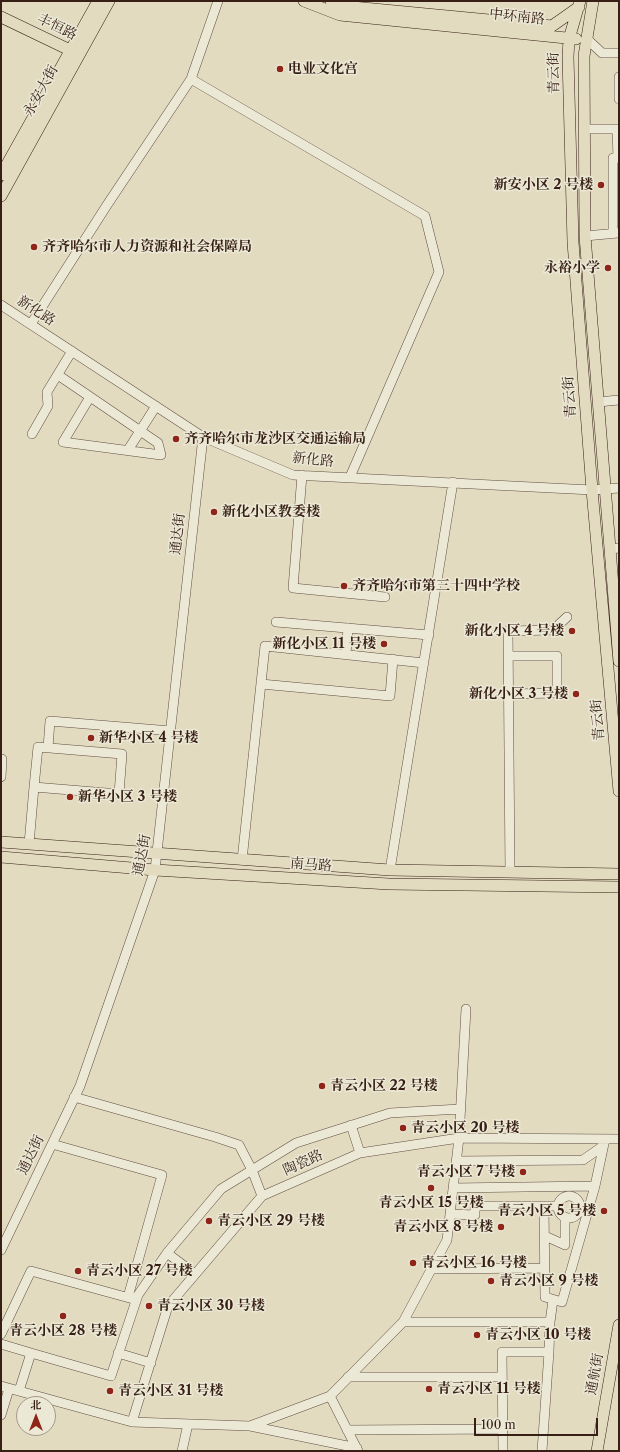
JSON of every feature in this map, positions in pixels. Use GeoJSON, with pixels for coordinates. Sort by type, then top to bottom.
{"type":"FeatureCollection","features":[{"type":"Feature","properties":{"kind":"main road","name":"永安大街"},"geometry":{"type":"LineString","coordinates":[[1,196],[74,52],[98,1]]}},
{"type":"Feature","properties":{"kind":"main road","name":"永安大街"},"geometry":{"type":"LineString","coordinates":[[1,176],[74,52],[109,1]]}},
{"type":"Feature","properties":{"kind":"main road","name":"中环南路"},"geometry":{"type":"LineString","coordinates":[[304,1],[340,15],[555,36],[569,39],[586,38]]}},
{"type":"Feature","properties":{"kind":"main road","name":"中环南路"},"geometry":{"type":"LineString","coordinates":[[331,1],[342,6],[552,26],[578,5],[587,1]]}},
{"type":"Feature","properties":{"kind":"main road","name":"青云街"},"geometry":{"type":"LineString","coordinates":[[593,1],[584,56],[585,236],[604,489],[614,548],[619,661]]}},
{"type":"Feature","properties":{"kind":"main road","name":"青云街"},"geometry":{"type":"LineString","coordinates":[[578,5],[569,39],[573,242],[592,490],[619,791]]}},
{"type":"Feature","properties":{"kind":"main road","name":"丰恒路"},"geometry":{"type":"LineString","coordinates":[[1,17],[74,52]]}},
{"type":"Feature","properties":{"kind":"main road","name":"南马路"},"geometry":{"type":"LineString","coordinates":[[1,842],[390,870],[619,874]]}},
{"type":"Feature","properties":{"kind":"main road","name":"南马路"},"geometry":{"type":"LineString","coordinates":[[1,857],[156,870],[389,884],[619,887]]}},
{"type":"Feature","properties":{"kind":"main road","name":"通航街"},"geometry":{"type":"LineString","coordinates":[[597,1451],[619,1325]]}},
{"type":"Feature","properties":{"kind":"street"},"geometry":{"type":"LineString","coordinates":[[31,324],[107,205],[191,79],[218,1]]}},
{"type":"Feature","properties":{"kind":"street"},"geometry":{"type":"LineString","coordinates":[[586,38],[602,53],[619,53]]}},
{"type":"Feature","properties":{"kind":"street"},"geometry":{"type":"LineString","coordinates":[[619,77],[619,100]]}},
{"type":"Feature","properties":{"kind":"street"},"geometry":{"type":"LineString","coordinates":[[191,79],[425,216],[439,272],[350,477]]}},
{"type":"Feature","properties":{"kind":"street"},"geometry":{"type":"LineString","coordinates":[[584,129],[618,129],[618,158],[613,158],[616,234],[585,236]]}},
{"type":"Feature","properties":{"kind":"street","name":"新化路"},"geometry":{"type":"LineString","coordinates":[[1,304],[203,437],[293,475],[592,490],[619,488]]}},
{"type":"Feature","properties":{"kind":"street"},"geometry":{"type":"LineString","coordinates":[[32,434],[48,406],[48,392],[72,351]]}},
{"type":"Feature","properties":{"kind":"street"},"geometry":{"type":"LineString","coordinates":[[58,375],[158,443],[161,455],[63,442],[90,397]]}},
{"type":"Feature","properties":{"kind":"street"},"geometry":{"type":"LineString","coordinates":[[598,402],[619,400]]}},
{"type":"Feature","properties":{"kind":"street"},"geometry":{"type":"LineString","coordinates":[[128,450],[156,406]]}},
{"type":"Feature","properties":{"kind":"street","name":"通达街"},"geometry":{"type":"LineString","coordinates":[[1,1250],[74,1097],[156,870],[203,437]]}},
{"type":"Feature","properties":{"kind":"street"},"geometry":{"type":"LineString","coordinates":[[302,475],[293,588],[385,597]]}},
{"type":"Feature","properties":{"kind":"street"},"geometry":{"type":"LineString","coordinates":[[390,870],[454,482]]}},
{"type":"Feature","properties":{"kind":"street"},"geometry":{"type":"LineString","coordinates":[[510,872],[508,631],[553,630],[567,617]]}},
{"type":"Feature","properties":{"kind":"street"},"geometry":{"type":"LineString","coordinates":[[276,622],[429,635]]}},
{"type":"Feature","properties":{"kind":"street"},"geometry":{"type":"LineString","coordinates":[[346,654],[348,628]]}},
{"type":"Feature","properties":{"kind":"street"},"geometry":{"type":"LineString","coordinates":[[242,860],[265,646],[424,663]]}},
{"type":"Feature","properties":{"kind":"street"},"geometry":{"type":"LineString","coordinates":[[508,656],[557,656],[558,693],[509,694]]}},
{"type":"Feature","properties":{"kind":"street"},"geometry":{"type":"LineString","coordinates":[[261,684],[390,696],[393,659]]}},
{"type":"Feature","properties":{"kind":"street"},"geometry":{"type":"LineString","coordinates":[[48,748],[50,721],[171,732]]}},
{"type":"Feature","properties":{"kind":"street"},"geometry":{"type":"LineString","coordinates":[[29,844],[34,787],[38,747],[122,754],[119,794],[34,787]]}},
{"type":"Feature","properties":{"kind":"street"},"geometry":{"type":"LineString","coordinates":[[1,777],[2,759]]}},
{"type":"Feature","properties":{"kind":"street"},"geometry":{"type":"LineString","coordinates":[[250,1426],[330,1396],[403,1322],[447,1240],[459,1138],[466,1008]]}},
{"type":"Feature","properties":{"kind":"street"},"geometry":{"type":"LineString","coordinates":[[74,1097],[216,1137],[238,1145],[252,1170],[262,1196]]}},
{"type":"Feature","properties":{"kind":"street"},"geometry":{"type":"LineString","coordinates":[[132,1298],[221,1188],[296,1143],[390,1113],[460,1109]]}},
{"type":"Feature","properties":{"kind":"street"},"geometry":{"type":"LineString","coordinates":[[351,1125],[360,1153]]}},
{"type":"Feature","properties":{"kind":"street","name":"陶瓷路"},"geometry":{"type":"LineString","coordinates":[[132,1422],[168,1306],[262,1196],[360,1153],[459,1138],[604,1143],[619,1139]]}},
{"type":"Feature","properties":{"kind":"street"},"geometry":{"type":"LineString","coordinates":[[456,1161],[583,1160],[604,1143]]}},
{"type":"Feature","properties":{"kind":"street"},"geometry":{"type":"LineString","coordinates":[[544,1206],[545,1297],[562,1302],[591,1186],[604,1143]]}},
{"type":"Feature","properties":{"kind":"street"},"geometry":{"type":"LineString","coordinates":[[1,1344],[111,1376],[118,1353],[162,1175],[52,1144]]}},
{"type":"Feature","properties":{"kind":"street"},"geometry":{"type":"LineString","coordinates":[[453,1188],[591,1186]]}},
{"type":"Feature","properties":{"kind":"street"},"geometry":{"type":"LineString","coordinates":[[565,1218],[576,1216],[591,1186]]}},
{"type":"Feature","properties":{"kind":"street"},"geometry":{"type":"LineString","coordinates":[[544,1236],[565,1245],[565,1218],[560,1213],[558,1206],[560,1200],[570,1196],[577,1199],[580,1206]]}},
{"type":"Feature","properties":{"kind":"street"},"geometry":{"type":"LineString","coordinates":[[450,1214],[475,1215],[475,1206],[558,1206]]}},
{"type":"Feature","properties":{"kind":"street"},"geometry":{"type":"LineString","coordinates":[[167,1253],[195,1274]]}},
{"type":"Feature","properties":{"kind":"street"},"geometry":{"type":"LineString","coordinates":[[431,1269],[545,1268]]}},
{"type":"Feature","properties":{"kind":"street"},"geometry":{"type":"LineString","coordinates":[[1,1334],[31,1271],[132,1298]]}},
{"type":"Feature","properties":{"kind":"street"},"geometry":{"type":"LineString","coordinates":[[542,1451],[550,1322],[553,1300]]}},
{"type":"Feature","properties":{"kind":"street"},"geometry":{"type":"LineString","coordinates":[[403,1322],[550,1322]]}},
{"type":"Feature","properties":{"kind":"street"},"geometry":{"type":"LineString","coordinates":[[503,1451],[502,1352],[549,1352]]}},
{"type":"Feature","properties":{"kind":"street"},"geometry":{"type":"LineString","coordinates":[[19,1391],[31,1353]]}},
{"type":"Feature","properties":{"kind":"street"},"geometry":{"type":"LineString","coordinates":[[118,1353],[150,1363]]}},
{"type":"Feature","properties":{"kind":"street"},"geometry":{"type":"LineString","coordinates":[[348,1377],[502,1377]]}},
{"type":"Feature","properties":{"kind":"street"},"geometry":{"type":"LineString","coordinates":[[1,1415],[5,1387],[132,1422],[250,1426],[357,1450]]}},
{"type":"Feature","properties":{"kind":"street"},"geometry":{"type":"LineString","coordinates":[[330,1396],[357,1450]]}},
{"type":"Feature","properties":{"kind":"street"},"geometry":{"type":"LineString","coordinates":[[182,1451],[188,1424]]}},
{"type":"Feature","properties":{"kind":"street"},"geometry":{"type":"LineString","coordinates":[[347,1430],[503,1429]]}},
{"type":"Feature","properties":{"kind":"place","name":"电业文化宫"},"geometry":{"type":"Point","coordinates":[280,69]}},
{"type":"Feature","properties":{"kind":"place","name":"新安小区 2 号楼"},"geometry":{"type":"Point","coordinates":[601,185]}},
{"type":"Feature","properties":{"kind":"place","name":"齐齐哈尔市人力资源和社会保障局"},"geometry":{"type":"Point","coordinates":[34,247]}},
{"type":"Feature","properties":{"kind":"place","name":"永裕小学"},"geometry":{"type":"Point","coordinates":[608,268]}},
{"type":"Feature","properties":{"kind":"place","name":"齐齐哈尔市龙沙区交通运输局"},"geometry":{"type":"Point","coordinates":[176,439]}},
{"type":"Feature","properties":{"kind":"place","name":"新化小区教委楼"},"geometry":{"type":"Point","coordinates":[214,512]}},
{"type":"Feature","properties":{"kind":"place","name":"齐齐哈尔市第三十四中学校"},"geometry":{"type":"Point","coordinates":[344,586]}},
{"type":"Feature","properties":{"kind":"place","name":"新化小区 4 号楼"},"geometry":{"type":"Point","coordinates":[572,631]}},
{"type":"Feature","properties":{"kind":"place","name":"新化小区 11 号楼"},"geometry":{"type":"Point","coordinates":[384,644]}},
{"type":"Feature","properties":{"kind":"place","name":"新化小区 3 号楼"},"geometry":{"type":"Point","coordinates":[576,694]}},
{"type":"Feature","properties":{"kind":"place","name":"新华小区 4 号楼"},"geometry":{"type":"Point","coordinates":[91,738]}},
{"type":"Feature","properties":{"kind":"place","name":"新华小区 3 号楼"},"geometry":{"type":"Point","coordinates":[70,797]}},
{"type":"Feature","properties":{"kind":"place","name":"青云小区 22 号楼"},"geometry":{"type":"Point","coordinates":[322,1086]}},
{"type":"Feature","properties":{"kind":"place","name":"青云小区 20 号楼"},"geometry":{"type":"Point","coordinates":[403,1128]}},
{"type":"Feature","properties":{"kind":"place","name":"青云小区 7 号楼"},"geometry":{"type":"Point","coordinates":[523,1172]}},
{"type":"Feature","properties":{"kind":"place","name":"青云小区 15 号楼"},"geometry":{"type":"Point","coordinates":[431,1188]}},
{"type":"Feature","properties":{"kind":"place","name":"青云小区 5 号楼"},"geometry":{"type":"Point","coordinates":[604,1211]}},
{"type":"Feature","properties":{"kind":"place","name":"青云小区 29 号楼"},"geometry":{"type":"Point","coordinates":[209,1221]}},
{"type":"Feature","properties":{"kind":"place","name":"青云小区 8 号楼"},"geometry":{"type":"Point","coordinates":[501,1227]}},
{"type":"Feature","properties":{"kind":"place","name":"青云小区 16 号楼"},"geometry":{"type":"Point","coordinates":[413,1263]}},
{"type":"Feature","properties":{"kind":"place","name":"青云小区 27 号楼"},"geometry":{"type":"Point","coordinates":[78,1271]}},
{"type":"Feature","properties":{"kind":"place","name":"青云小区 9 号楼"},"geometry":{"type":"Point","coordinates":[491,1281]}},
{"type":"Feature","properties":{"kind":"place","name":"青云小区 30 号楼"},"geometry":{"type":"Point","coordinates":[149,1306]}},
{"type":"Feature","properties":{"kind":"place","name":"青云小区 28 号楼"},"geometry":{"type":"Point","coordinates":[63,1316]}},
{"type":"Feature","properties":{"kind":"place","name":"青云小区 10 号楼"},"geometry":{"type":"Point","coordinates":[477,1335]}},
{"type":"Feature","properties":{"kind":"place","name":"青云小区 11 号楼"},"geometry":{"type":"Point","coordinates":[429,1389]}},
{"type":"Feature","properties":{"kind":"place","name":"青云小区 31 号楼"},"geometry":{"type":"Point","coordinates":[110,1391]}}]}
